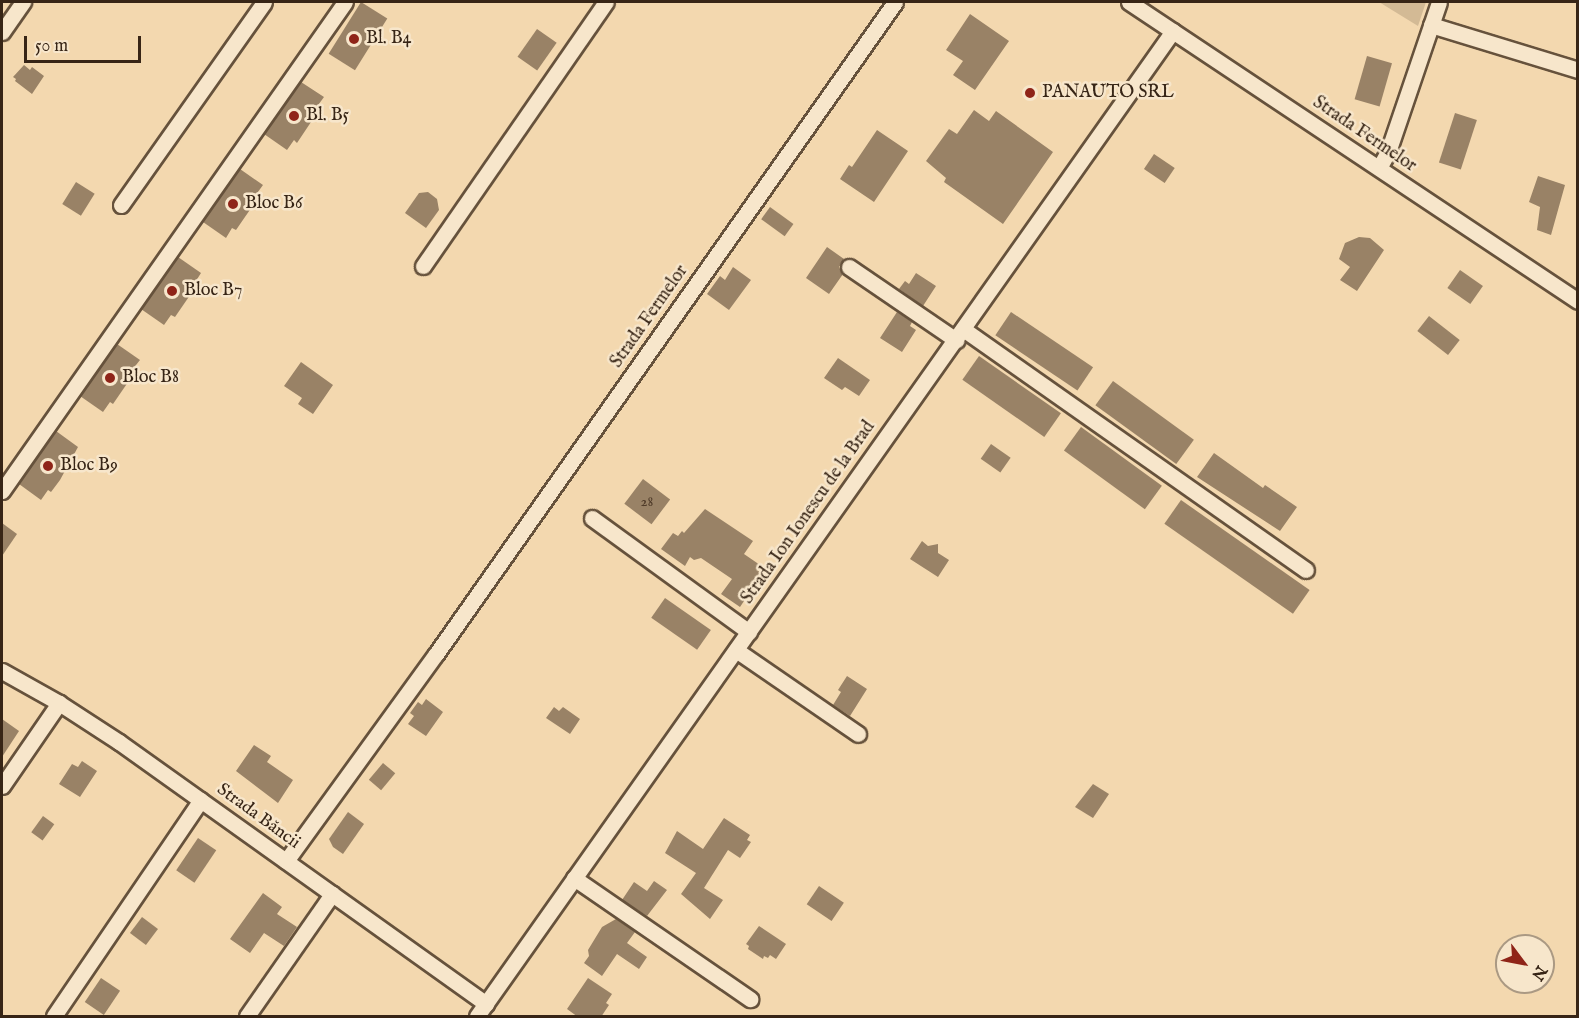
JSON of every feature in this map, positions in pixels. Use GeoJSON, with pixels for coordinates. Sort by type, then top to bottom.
{"type":"FeatureCollection","features":[{"type":"Feature","properties":{"kind":"street"},"geometry":{"type":"LineString","coordinates":[[2,32],[23,2]]}},
{"type":"Feature","properties":{"kind":"street"},"geometry":{"type":"LineString","coordinates":[[122,205],[264,2]]}},
{"type":"Feature","properties":{"kind":"street"},"geometry":{"type":"LineString","coordinates":[[2,491],[345,2]]}},
{"type":"Feature","properties":{"kind":"street"},"geometry":{"type":"LineString","coordinates":[[423,266],[606,2]]}},
{"type":"Feature","properties":{"kind":"street","name":"Strada Fermelor"},"geometry":{"type":"LineString","coordinates":[[286,861],[436,654],[895,2]]}},
{"type":"Feature","properties":{"kind":"street","name":"Strada Fermelor"},"geometry":{"type":"LineString","coordinates":[[1128,2],[1578,301]]}},
{"type":"Feature","properties":{"kind":"street"},"geometry":{"type":"LineString","coordinates":[[1379,168],[1389,152],[1438,2]]}},
{"type":"Feature","properties":{"kind":"street"},"geometry":{"type":"LineString","coordinates":[[1431,25],[1578,70]]}},
{"type":"Feature","properties":{"kind":"street","name":"Strada Ion Ionescu de la Brad"},"geometry":{"type":"LineString","coordinates":[[477,1017],[1173,31]]}},
{"type":"Feature","properties":{"kind":"street"},"geometry":{"type":"LineString","coordinates":[[849,267],[959,334],[1306,570]]}},
{"type":"Feature","properties":{"kind":"street"},"geometry":{"type":"LineString","coordinates":[[592,518],[749,632]]}},
{"type":"Feature","properties":{"kind":"street"},"geometry":{"type":"LineString","coordinates":[[736,650],[858,734]]}},
{"type":"Feature","properties":{"kind":"street","name":"Strada Băncii"},"geometry":{"type":"LineString","coordinates":[[2,670],[59,703],[201,800],[486,1004]]}},
{"type":"Feature","properties":{"kind":"street"},"geometry":{"type":"LineString","coordinates":[[2,786],[59,703]]}},
{"type":"Feature","properties":{"kind":"street"},"geometry":{"type":"LineString","coordinates":[[54,1017],[201,800]]}},
{"type":"Feature","properties":{"kind":"street"},"geometry":{"type":"LineString","coordinates":[[574,878],[750,999]]}},
{"type":"Feature","properties":{"kind":"street"},"geometry":{"type":"LineString","coordinates":[[247,1017],[332,894]]}},
{"type":"Feature","properties":{"kind":"shaded area"},"geometry":{"type":"Polygon","coordinates":[[[1379,2],[1426,2],[1418,26],[1379,2]]]}},
{"type":"Feature","properties":{"kind":"building","name":"Bl. B4"},"geometry":{"type":"Polygon","coordinates":[[[361,2],[387,18],[355,70],[329,54],[361,2]]]}},
{"type":"Feature","properties":{"kind":"building"},"geometry":{"type":"Polygon","coordinates":[[[970,14],[1009,41],[975,90],[953,75],[963,61],[946,50],[970,14]]]}},
{"type":"Feature","properties":{"kind":"building"},"geometry":{"type":"Polygon","coordinates":[[[537,29],[557,43],[537,71],[517,57],[537,29]]]}},
{"type":"Feature","properties":{"kind":"building"},"geometry":{"type":"Polygon","coordinates":[[[1367,56],[1392,63],[1380,106],[1355,99],[1367,56]]]}},
{"type":"Feature","properties":{"kind":"building"},"geometry":{"type":"Polygon","coordinates":[[[24,65],[30,70],[32,67],[44,76],[32,94],[13,77],[24,65]]]}},
{"type":"Feature","properties":{"kind":"building","name":"Bl. B5"},"geometry":{"type":"Polygon","coordinates":[[[301,82],[324,97],[316,108],[319,110],[297,143],[294,140],[287,150],[264,134],[301,82]]]}},
{"type":"Feature","properties":{"kind":"building"},"geometry":{"type":"Polygon","coordinates":[[[974,110],[989,121],[996,111],[1053,152],[1003,224],[944,182],[946,178],[926,161],[949,129],[957,134],[974,110]]]}},
{"type":"Feature","properties":{"kind":"building"},"geometry":{"type":"Polygon","coordinates":[[[1455,113],[1477,120],[1461,170],[1439,162],[1455,113]]]}},
{"type":"Feature","properties":{"kind":"building"},"geometry":{"type":"Polygon","coordinates":[[[877,130],[908,151],[874,202],[840,179],[849,165],[852,167],[877,130]]]}},
{"type":"Feature","properties":{"kind":"building"},"geometry":{"type":"Polygon","coordinates":[[[1154,154],[1175,168],[1165,183],[1144,169],[1154,154]]]}},
{"type":"Feature","properties":{"kind":"building","name":"Bloc B6"},"geometry":{"type":"Polygon","coordinates":[[[240,169],[263,185],[255,196],[258,198],[236,230],[232,228],[226,238],[203,222],[240,169]]]}},
{"type":"Feature","properties":{"kind":"building"},"geometry":{"type":"Polygon","coordinates":[[[1538,176],[1565,185],[1551,235],[1537,230],[1540,207],[1529,202],[1538,176]]]}},
{"type":"Feature","properties":{"kind":"building"},"geometry":{"type":"Polygon","coordinates":[[[76,182],[95,194],[81,216],[62,204],[76,182]]]}},
{"type":"Feature","properties":{"kind":"building"},"geometry":{"type":"Polygon","coordinates":[[[428,192],[437,199],[439,210],[426,228],[405,213],[419,193],[428,192]]]}},
{"type":"Feature","properties":{"kind":"building"},"geometry":{"type":"Polygon","coordinates":[[[770,207],[793,224],[785,236],[761,219],[770,207]]]}},
{"type":"Feature","properties":{"kind":"building"},"geometry":{"type":"Polygon","coordinates":[[[1359,237],[1370,238],[1384,250],[1357,291],[1340,280],[1350,267],[1339,259],[1345,243],[1359,237]]]}},
{"type":"Feature","properties":{"kind":"building"},"geometry":{"type":"Polygon","coordinates":[[[827,247],[844,259],[839,267],[843,274],[829,294],[806,278],[827,247]]]}},
{"type":"Feature","properties":{"kind":"building","name":"Bloc B7"},"geometry":{"type":"Polygon","coordinates":[[[178,257],[201,273],[194,284],[197,285],[175,317],[171,315],[164,325],[141,309],[178,257]]]}},
{"type":"Feature","properties":{"kind":"building"},"geometry":{"type":"Polygon","coordinates":[[[733,267],[751,280],[729,310],[707,294],[720,276],[725,280],[733,267]]]}},
{"type":"Feature","properties":{"kind":"building"},"geometry":{"type":"Polygon","coordinates":[[[1460,270],[1483,286],[1470,304],[1447,288],[1460,270]]]}},
{"type":"Feature","properties":{"kind":"building"},"geometry":{"type":"Polygon","coordinates":[[[916,273],[936,286],[923,306],[899,289],[905,281],[909,284],[916,273]]]}},
{"type":"Feature","properties":{"kind":"building"},"geometry":{"type":"Polygon","coordinates":[[[897,312],[912,322],[910,326],[916,330],[902,352],[880,338],[897,312]]]}},
{"type":"Feature","properties":{"kind":"building"},"geometry":{"type":"Polygon","coordinates":[[[1011,312],[1093,367],[1077,391],[995,335],[1011,312]]]}},
{"type":"Feature","properties":{"kind":"building"},"geometry":{"type":"Polygon","coordinates":[[[1429,316],[1460,340],[1448,355],[1417,331],[1429,316]]]}},
{"type":"Feature","properties":{"kind":"building","name":"Bloc B8"},"geometry":{"type":"Polygon","coordinates":[[[117,344],[140,360],[132,370],[135,372],[113,404],[110,402],[103,412],[80,396],[117,344]]]}},
{"type":"Feature","properties":{"kind":"building"},"geometry":{"type":"Polygon","coordinates":[[[979,356],[1061,413],[1044,437],[962,380],[979,356]]]}},
{"type":"Feature","properties":{"kind":"building"},"geometry":{"type":"Polygon","coordinates":[[[838,358],[870,380],[859,396],[845,387],[842,390],[824,378],[838,358]]]}},
{"type":"Feature","properties":{"kind":"building"},"geometry":{"type":"Polygon","coordinates":[[[301,362],[333,385],[313,414],[298,404],[302,398],[284,386],[301,362]]]}},
{"type":"Feature","properties":{"kind":"building"},"geometry":{"type":"Polygon","coordinates":[[[1113,381],[1194,440],[1176,464],[1095,405],[1113,381]]]}},
{"type":"Feature","properties":{"kind":"building"},"geometry":{"type":"Polygon","coordinates":[[[1081,427],[1162,486],[1145,509],[1064,450],[1081,427]]]}},
{"type":"Feature","properties":{"kind":"building","name":"Bloc B9"},"geometry":{"type":"Polygon","coordinates":[[[56,431],[78,447],[60,480],[51,492],[48,490],[41,500],[19,484],[56,431]]]}},
{"type":"Feature","properties":{"kind":"building"},"geometry":{"type":"Polygon","coordinates":[[[991,444],[1011,458],[1000,473],[981,459],[991,444]]]}},
{"type":"Feature","properties":{"kind":"building"},"geometry":{"type":"Polygon","coordinates":[[[1214,453],[1263,488],[1265,485],[1297,507],[1280,531],[1197,477],[1214,453]]]}},
{"type":"Feature","properties":{"kind":"building"},"geometry":{"type":"Polygon","coordinates":[[[643,479],[670,499],[651,524],[624,504],[643,479]]]}},
{"type":"Feature","properties":{"kind":"building"},"geometry":{"type":"Polygon","coordinates":[[[1181,500],[1310,590],[1293,614],[1164,524],[1181,500]]]}},
{"type":"Feature","properties":{"kind":"building"},"geometry":{"type":"Polygon","coordinates":[[[705,509],[753,541],[744,554],[760,565],[757,570],[762,574],[740,607],[721,594],[732,579],[701,558],[694,560],[690,557],[685,566],[661,549],[673,533],[678,536],[682,531],[684,533],[705,509]]]}},
{"type":"Feature","properties":{"kind":"building"},"geometry":{"type":"Polygon","coordinates":[[[2,523],[17,534],[2,556],[2,523]]]}},
{"type":"Feature","properties":{"kind":"building"},"geometry":{"type":"Polygon","coordinates":[[[922,541],[928,546],[938,544],[938,553],[949,560],[938,577],[910,559],[922,541]]]}},
{"type":"Feature","properties":{"kind":"building"},"geometry":{"type":"Polygon","coordinates":[[[665,598],[711,630],[697,650],[651,618],[665,598]]]}},
{"type":"Feature","properties":{"kind":"building"},"geometry":{"type":"Polygon","coordinates":[[[847,676],[867,689],[850,716],[833,705],[841,692],[838,690],[847,676]]]}},
{"type":"Feature","properties":{"kind":"building"},"geometry":{"type":"Polygon","coordinates":[[[426,699],[443,712],[426,736],[408,724],[414,716],[410,713],[418,702],[422,705],[426,699]]]}},
{"type":"Feature","properties":{"kind":"building"},"geometry":{"type":"Polygon","coordinates":[[[554,707],[559,711],[563,707],[580,719],[570,734],[546,718],[554,707]]]}},
{"type":"Feature","properties":{"kind":"building"},"geometry":{"type":"Polygon","coordinates":[[[2,719],[19,731],[2,757],[2,719]]]}},
{"type":"Feature","properties":{"kind":"building"},"geometry":{"type":"Polygon","coordinates":[[[254,745],[271,756],[267,762],[293,780],[278,803],[236,771],[254,745]]]}},
{"type":"Feature","properties":{"kind":"building"},"geometry":{"type":"Polygon","coordinates":[[[82,761],[97,771],[80,797],[59,784],[72,764],[78,767],[82,761]]]}},
{"type":"Feature","properties":{"kind":"building"},"geometry":{"type":"Polygon","coordinates":[[[383,763],[395,773],[381,790],[369,780],[383,763]]]}},
{"type":"Feature","properties":{"kind":"building"},"geometry":{"type":"Polygon","coordinates":[[[1093,784],[1109,794],[1093,818],[1075,807],[1093,784]]]}},
{"type":"Feature","properties":{"kind":"building"},"geometry":{"type":"Polygon","coordinates":[[[348,812],[364,824],[343,854],[333,847],[329,839],[348,812]]]}},
{"type":"Feature","properties":{"kind":"building"},"geometry":{"type":"Polygon","coordinates":[[[43,816],[54,824],[43,840],[31,832],[43,816]]]}},
{"type":"Feature","properties":{"kind":"building"},"geometry":{"type":"Polygon","coordinates":[[[724,818],[750,835],[747,840],[751,842],[740,858],[728,850],[704,888],[723,900],[710,919],[681,894],[696,873],[665,853],[677,831],[703,849],[724,818]]]}},
{"type":"Feature","properties":{"kind":"building"},"geometry":{"type":"Polygon","coordinates":[[[198,838],[216,850],[194,883],[176,870],[198,838]]]}},
{"type":"Feature","properties":{"kind":"building"},"geometry":{"type":"Polygon","coordinates":[[[654,881],[667,890],[647,916],[622,900],[634,882],[647,891],[654,881]]]}},
{"type":"Feature","properties":{"kind":"building"},"geometry":{"type":"Polygon","coordinates":[[[819,886],[844,903],[832,921],[807,904],[819,886]]]}},
{"type":"Feature","properties":{"kind":"building"},"geometry":{"type":"Polygon","coordinates":[[[263,893],[282,907],[277,914],[297,927],[284,946],[264,933],[250,953],[230,939],[263,893]]]}},
{"type":"Feature","properties":{"kind":"building"},"geometry":{"type":"Polygon","coordinates":[[[142,917],[158,929],[146,945],[130,933],[142,917]]]}},
{"type":"Feature","properties":{"kind":"building"},"geometry":{"type":"Polygon","coordinates":[[[616,919],[635,932],[627,943],[647,957],[639,969],[617,954],[602,976],[584,963],[589,956],[588,950],[602,927],[616,919]]]}},
{"type":"Feature","properties":{"kind":"building"},"geometry":{"type":"Polygon","coordinates":[[[759,926],[786,944],[776,959],[770,955],[768,958],[764,956],[763,959],[748,949],[749,946],[746,944],[759,926]]]}},
{"type":"Feature","properties":{"kind":"building"},"geometry":{"type":"Polygon","coordinates":[[[101,978],[120,991],[104,1015],[85,1002],[101,978]]]}},
{"type":"Feature","properties":{"kind":"building"},"geometry":{"type":"Polygon","coordinates":[[[588,978],[612,994],[606,1003],[609,1005],[601,1017],[578,1017],[567,1009],[588,978]]]}},
{"type":"Feature","properties":{"kind":"place","name":"Bl. B4"},"geometry":{"type":"Point","coordinates":[354,39]}},
{"type":"Feature","properties":{"kind":"place","name":"PANAUTO SRL"},"geometry":{"type":"Point","coordinates":[1030,93]}},
{"type":"Feature","properties":{"kind":"place","name":"Bl. B5"},"geometry":{"type":"Point","coordinates":[294,116]}},
{"type":"Feature","properties":{"kind":"place","name":"Bloc B6"},"geometry":{"type":"Point","coordinates":[233,204]}},
{"type":"Feature","properties":{"kind":"place","name":"Bloc B7"},"geometry":{"type":"Point","coordinates":[172,291]}},
{"type":"Feature","properties":{"kind":"place","name":"Bloc B8"},"geometry":{"type":"Point","coordinates":[110,378]}},
{"type":"Feature","properties":{"kind":"place","name":"Bloc B9"},"geometry":{"type":"Point","coordinates":[48,466]}}]}
